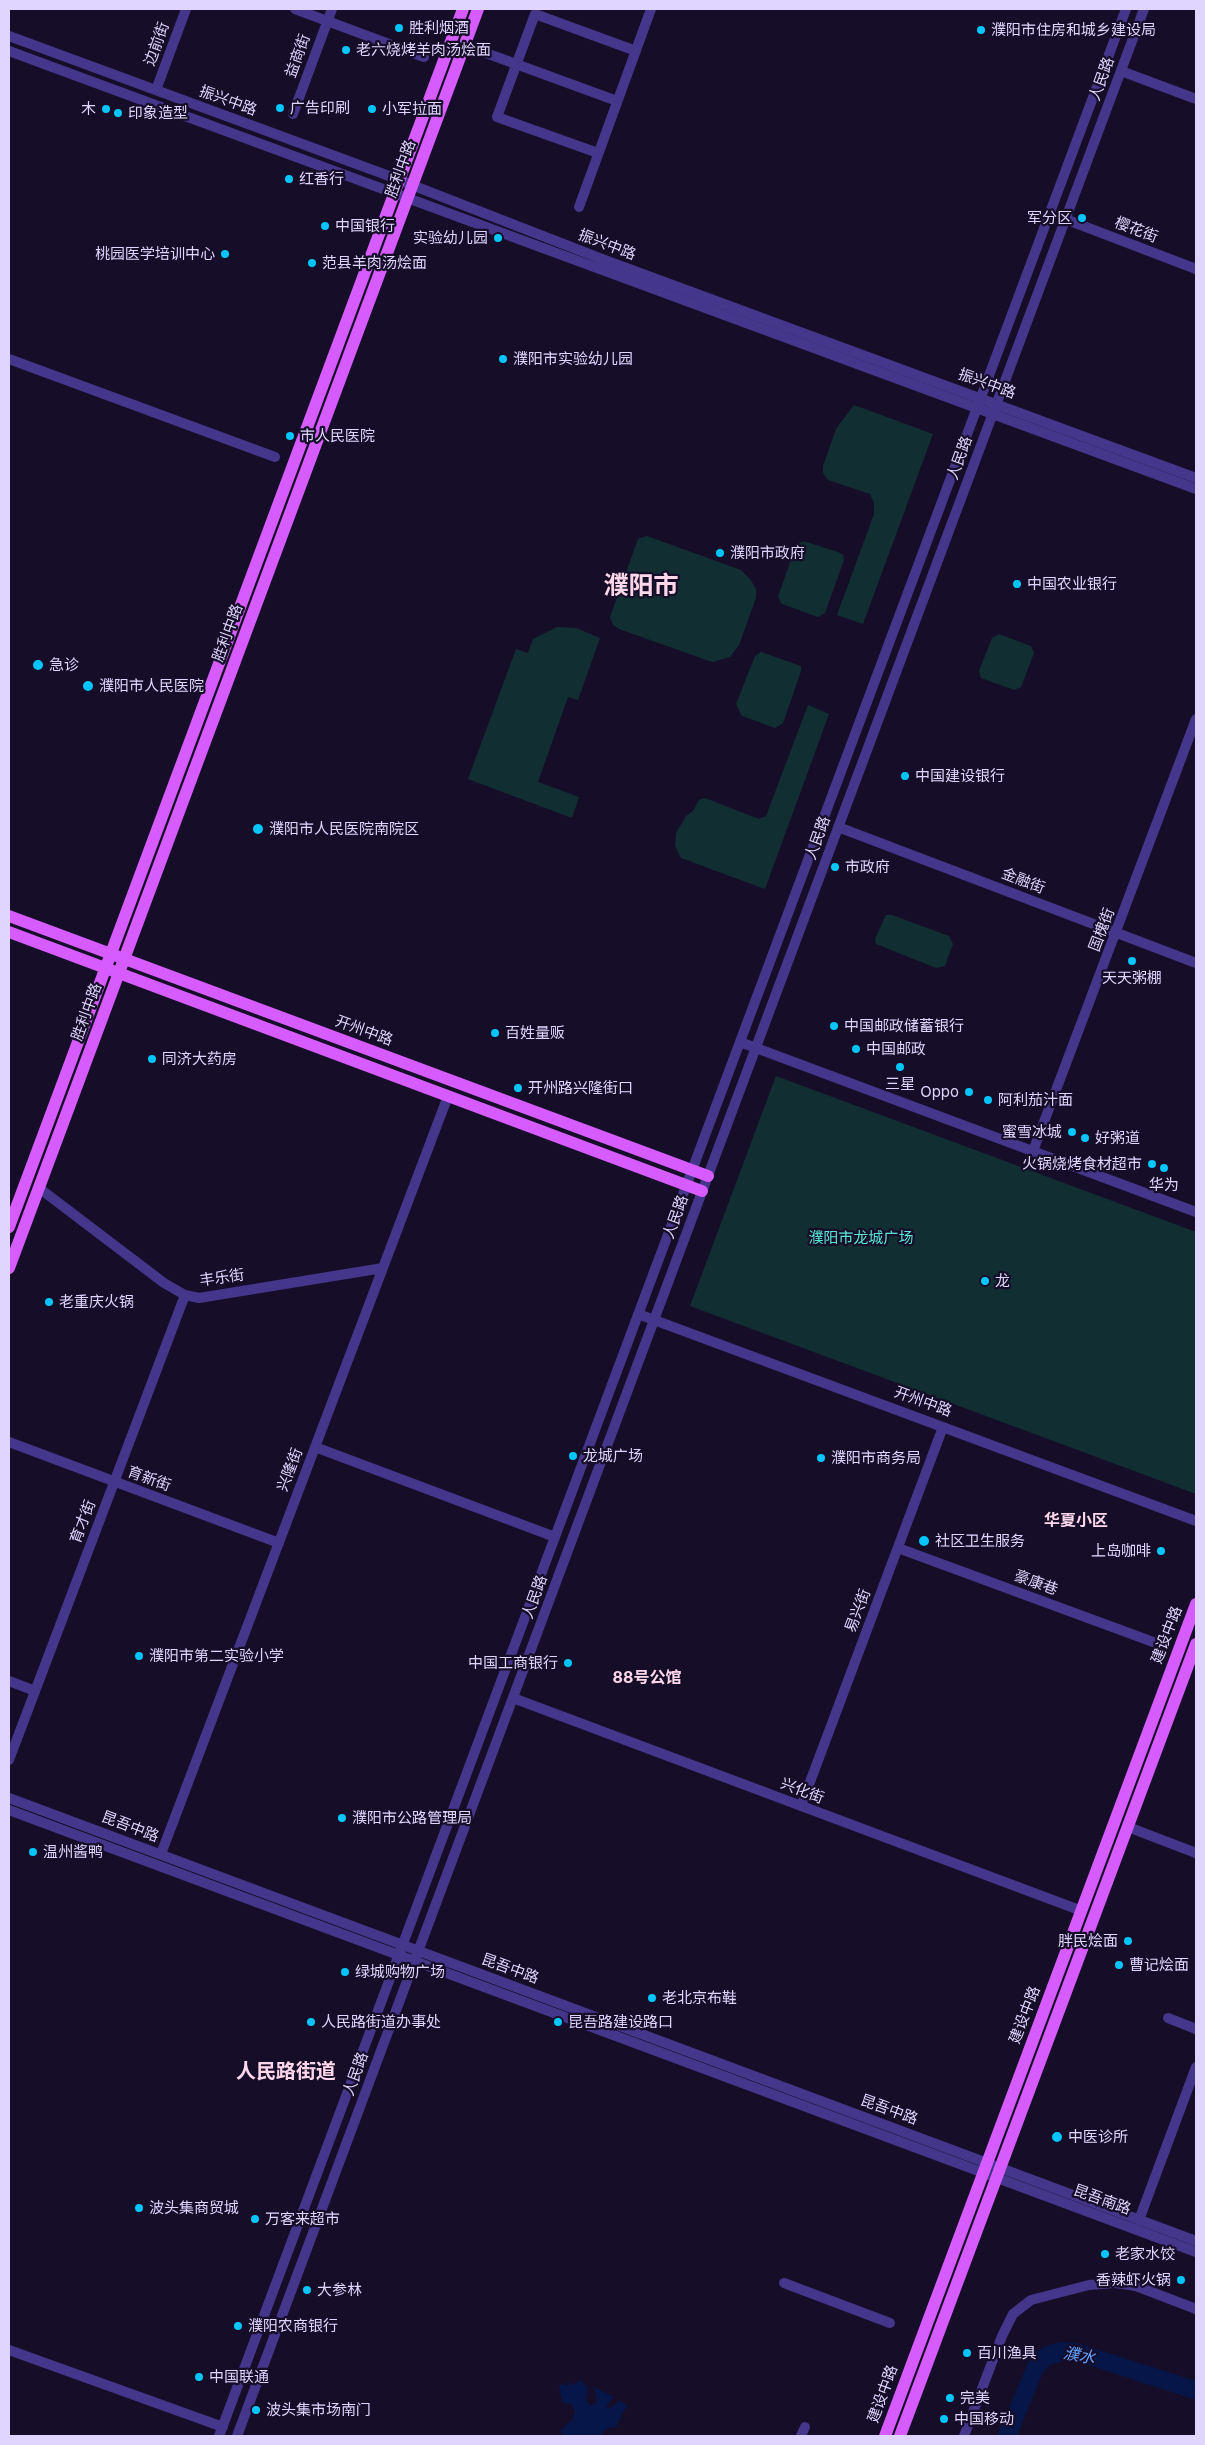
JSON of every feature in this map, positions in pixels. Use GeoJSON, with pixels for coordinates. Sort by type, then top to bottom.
{"type":"FeatureCollection","features":[{"type":"Feature","properties":{"kind":"main road","name":"胜利中路"},"geometry":{"type":"LineString","coordinates":[[9,1227],[463,9]]}},
{"type":"Feature","properties":{"kind":"main road","name":"胜利中路"},"geometry":{"type":"LineString","coordinates":[[9,1268],[478,9]]}},
{"type":"Feature","properties":{"kind":"main road","name":"开州中路"},"geometry":{"type":"LineString","coordinates":[[9,916],[708,1176]]}},
{"type":"Feature","properties":{"kind":"main road","name":"开州中路"},"geometry":{"type":"LineString","coordinates":[[9,932],[702,1191]]}},
{"type":"Feature","properties":{"kind":"main road","name":"建设中路"},"geometry":{"type":"LineString","coordinates":[[885,2436],[1196,1604]]}},
{"type":"Feature","properties":{"kind":"main road","name":"建设中路"},"geometry":{"type":"LineString","coordinates":[[900,2436],[1196,1644]]}},
{"type":"Feature","properties":{"kind":"street","name":"边前街"},"geometry":{"type":"LineString","coordinates":[[156,90],[186,9]]}},
{"type":"Feature","properties":{"kind":"street"},"geometry":{"type":"LineString","coordinates":[[295,9],[424,57]]}},
{"type":"Feature","properties":{"kind":"street","name":"益商街"},"geometry":{"type":"LineString","coordinates":[[293,114],[332,9]]}},
{"type":"Feature","properties":{"kind":"street"},"geometry":{"type":"LineString","coordinates":[[578,207],[651,9]]}},
{"type":"Feature","properties":{"kind":"street","name":"人民路"},"geometry":{"type":"LineString","coordinates":[[221,2431],[1126,9]]}},
{"type":"Feature","properties":{"kind":"street","name":"人民路"},"geometry":{"type":"LineString","coordinates":[[237,2436],[1144,9]]}},
{"type":"Feature","properties":{"kind":"street"},"geometry":{"type":"LineString","coordinates":[[598,153],[497,117],[535,14],[636,51]]}},
{"type":"Feature","properties":{"kind":"street","name":"振兴中路"},"geometry":{"type":"LineString","coordinates":[[9,36],[399,181],[979,403]]}},
{"type":"Feature","properties":{"kind":"street"},"geometry":{"type":"LineString","coordinates":[[464,45],[617,101]]}},
{"type":"Feature","properties":{"kind":"street","name":"振兴中路"},"geometry":{"type":"LineString","coordinates":[[9,50],[407,199],[979,403],[1196,478]]}},
{"type":"Feature","properties":{"kind":"street"},"geometry":{"type":"LineString","coordinates":[[1121,71],[1196,99]]}},
{"type":"Feature","properties":{"kind":"street","name":"樱花街"},"geometry":{"type":"LineString","coordinates":[[1066,219],[1196,269]]}},
{"type":"Feature","properties":{"kind":"street"},"geometry":{"type":"LineString","coordinates":[[9,359],[275,457]]}},
{"type":"Feature","properties":{"kind":"street","name":"振兴中路"},"geometry":{"type":"LineString","coordinates":[[994,408],[1196,489]]}},
{"type":"Feature","properties":{"kind":"street","name":"国槐街"},"geometry":{"type":"LineString","coordinates":[[1034,1151],[1196,719]]}},
{"type":"Feature","properties":{"kind":"street","name":"金融街"},"geometry":{"type":"LineString","coordinates":[[838,827],[1196,962]]}},
{"type":"Feature","properties":{"kind":"street"},"geometry":{"type":"LineString","coordinates":[[740,1042],[1196,1212]]}},
{"type":"Feature","properties":{"kind":"street","name":"兴隆街"},"geometry":{"type":"LineString","coordinates":[[161,1854],[448,1096]]}},
{"type":"Feature","properties":{"kind":"street","name":"丰乐街"},"geometry":{"type":"LineString","coordinates":[[39,1188],[164,1283],[185,1295],[199,1298],[383,1268]]}},
{"type":"Feature","properties":{"kind":"street","name":"育才街"},"geometry":{"type":"LineString","coordinates":[[9,1760],[185,1295]]}},
{"type":"Feature","properties":{"kind":"street","name":"开州中路"},"geometry":{"type":"LineString","coordinates":[[638,1314],[1196,1522]]}},
{"type":"Feature","properties":{"kind":"street","name":"易兴街"},"geometry":{"type":"LineString","coordinates":[[801,1806],[943,1427]]}},
{"type":"Feature","properties":{"kind":"street","name":"育新街"},"geometry":{"type":"LineString","coordinates":[[9,1442],[279,1543]]}},
{"type":"Feature","properties":{"kind":"street"},"geometry":{"type":"LineString","coordinates":[[315,1447],[555,1537]]}},
{"type":"Feature","properties":{"kind":"street","name":"豪康巷"},"geometry":{"type":"LineString","coordinates":[[898,1548],[1164,1646]]}},
{"type":"Feature","properties":{"kind":"street"},"geometry":{"type":"LineString","coordinates":[[9,1680],[35,1690]]}},
{"type":"Feature","properties":{"kind":"street","name":"兴化街"},"geometry":{"type":"LineString","coordinates":[[513,1698],[1082,1911]]}},
{"type":"Feature","properties":{"kind":"street","name":"昆吾中路"},"geometry":{"type":"LineString","coordinates":[[9,1798],[419,1951],[998,2173]]}},
{"type":"Feature","properties":{"kind":"street","name":"昆吾中路"},"geometry":{"type":"LineString","coordinates":[[9,1810],[414,1961],[985,2168]]}},
{"type":"Feature","properties":{"kind":"street"},"geometry":{"type":"LineString","coordinates":[[1128,1828],[1196,1853]]}},
{"type":"Feature","properties":{"kind":"street"},"geometry":{"type":"LineString","coordinates":[[1168,2018],[1196,2030]]}},
{"type":"Feature","properties":{"kind":"street"},"geometry":{"type":"LineString","coordinates":[[1139,2220],[1196,2066]]}},
{"type":"Feature","properties":{"kind":"street","name":"昆吾南路"},"geometry":{"type":"LineString","coordinates":[[998,2173],[1196,2241]]}},
{"type":"Feature","properties":{"kind":"street","name":"昆吾南路"},"geometry":{"type":"LineString","coordinates":[[998,2173],[1196,2252]]}},
{"type":"Feature","properties":{"kind":"street"},"geometry":{"type":"LineString","coordinates":[[964,2436],[1002,2336],[1013,2314],[1031,2300],[1089,2285],[1116,2282],[1136,2286],[1196,2309]]}},
{"type":"Feature","properties":{"kind":"street"},"geometry":{"type":"LineString","coordinates":[[784,2283],[890,2323]]}},
{"type":"Feature","properties":{"kind":"street"},"geometry":{"type":"LineString","coordinates":[[9,2350],[221,2431]]}},
{"type":"Feature","properties":{"kind":"green space"},"geometry":{"type":"Polygon","coordinates":[[[854,405],[933,434],[863,624],[837,615],[874,514],[874,503],[870,494],[828,480],[823,473],[823,466],[836,429],[854,405]]]}},
{"type":"Feature","properties":{"kind":"green space"},"geometry":{"type":"Polygon","coordinates":[[[647,536],[741,570],[750,579],[756,589],[756,598],[739,645],[730,657],[712,662],[619,629],[613,625],[610,617],[638,539],[647,536]]]}},
{"type":"Feature","properties":{"kind":"green space"},"geometry":{"type":"Polygon","coordinates":[[[803,541],[838,552],[843,555],[844,560],[825,613],[818,617],[782,604],[778,597],[796,545],[803,541]]]}},
{"type":"Feature","properties":{"kind":"green space"},"geometry":{"type":"Polygon","coordinates":[[[557,627],[576,628],[600,638],[578,700],[568,697],[538,782],[579,797],[572,818],[468,779],[516,649],[528,653],[533,639],[557,627]]]}},
{"type":"Feature","properties":{"kind":"green space"},"geometry":{"type":"Polygon","coordinates":[[[999,634],[1031,646],[1034,653],[1021,687],[1014,690],[981,678],[979,671],[992,638],[999,634]]]}},
{"type":"Feature","properties":{"kind":"green space"},"geometry":{"type":"Polygon","coordinates":[[[761,652],[801,666],[801,671],[783,723],[775,728],[742,716],[736,704],[755,656],[761,652]]]}},
{"type":"Feature","properties":{"kind":"green space"},"geometry":{"type":"Polygon","coordinates":[[[808,705],[829,714],[765,889],[681,858],[675,846],[676,833],[686,816],[693,811],[699,800],[705,798],[759,819],[766,816],[808,705]]]}},
{"type":"Feature","properties":{"kind":"green space"},"geometry":{"type":"Polygon","coordinates":[[[886,915],[892,915],[949,936],[953,944],[945,966],[936,968],[876,944],[875,939],[886,915]]]}},
{"type":"Feature","properties":{"kind":"green space","name":"濮阳市龙城广场"},"geometry":{"type":"Polygon","coordinates":[[[776,1076],[1196,1232],[1196,1494],[690,1306],[776,1076]]]}},
{"type":"Feature","properties":{"kind":"water","name":"濮水"},"geometry":{"type":"Polygon","coordinates":[[[1061,2342],[1077,2343],[1196,2381],[1196,2400],[1073,2360],[1065,2360],[1049,2365],[1042,2374],[1017,2436],[997,2436],[1028,2363],[1036,2352],[1045,2346],[1061,2342]]]}},
{"type":"Feature","properties":{"kind":"water"},"geometry":{"type":"Polygon","coordinates":[[[580,2380],[588,2387],[586,2400],[591,2406],[597,2402],[594,2387],[614,2397],[606,2406],[609,2409],[619,2401],[627,2405],[616,2427],[607,2428],[600,2436],[564,2436],[560,2431],[572,2420],[575,2411],[571,2404],[563,2403],[559,2387],[561,2384],[567,2386],[569,2382],[575,2385],[580,2380]]]}},
{"type":"Feature","properties":{"kind":"place","name":"胜利烟酒"},"geometry":{"type":"Point","coordinates":[399,28]}},
{"type":"Feature","properties":{"kind":"place","name":"濮阳市住房和城乡建设局"},"geometry":{"type":"Point","coordinates":[981,30]}},
{"type":"Feature","properties":{"kind":"place","name":"老六烧烤羊肉汤烩面"},"geometry":{"type":"Point","coordinates":[346,50]}},
{"type":"Feature","properties":{"kind":"place","name":"广告印刷"},"geometry":{"type":"Point","coordinates":[280,108]}},
{"type":"Feature","properties":{"kind":"place","name":"木"},"geometry":{"type":"Point","coordinates":[106,109]}},
{"type":"Feature","properties":{"kind":"place","name":"小军拉面"},"geometry":{"type":"Point","coordinates":[372,109]}},
{"type":"Feature","properties":{"kind":"place","name":"印象造型"},"geometry":{"type":"Point","coordinates":[118,113]}},
{"type":"Feature","properties":{"kind":"place","name":"红香行"},"geometry":{"type":"Point","coordinates":[289,179]}},
{"type":"Feature","properties":{"kind":"place","name":"军分区"},"geometry":{"type":"Point","coordinates":[1082,218]}},
{"type":"Feature","properties":{"kind":"place","name":"中国银行"},"geometry":{"type":"Point","coordinates":[325,226]}},
{"type":"Feature","properties":{"kind":"place","name":"实验幼儿园"},"geometry":{"type":"Point","coordinates":[498,238]}},
{"type":"Feature","properties":{"kind":"place","name":"桃园医学培训中心"},"geometry":{"type":"Point","coordinates":[225,254]}},
{"type":"Feature","properties":{"kind":"place","name":"范县羊肉汤烩面"},"geometry":{"type":"Point","coordinates":[312,263]}},
{"type":"Feature","properties":{"kind":"place","name":"濮阳市实验幼儿园"},"geometry":{"type":"Point","coordinates":[503,359]}},
{"type":"Feature","properties":{"kind":"place","name":"市人民医院"},"geometry":{"type":"Point","coordinates":[290,436]}},
{"type":"Feature","properties":{"kind":"place","name":"濮阳市政府"},"geometry":{"type":"Point","coordinates":[720,553]}},
{"type":"Feature","properties":{"kind":"place","name":"中国农业银行"},"geometry":{"type":"Point","coordinates":[1017,584]}},
{"type":"Feature","properties":{"kind":"place","name":"急诊"},"geometry":{"type":"Point","coordinates":[38,665]}},
{"type":"Feature","properties":{"kind":"place","name":"濮阳市人民医院"},"geometry":{"type":"Point","coordinates":[88,686]}},
{"type":"Feature","properties":{"kind":"place","name":"中国建设银行"},"geometry":{"type":"Point","coordinates":[905,776]}},
{"type":"Feature","properties":{"kind":"place","name":"濮阳市人民医院南院区"},"geometry":{"type":"Point","coordinates":[258,829]}},
{"type":"Feature","properties":{"kind":"place","name":"市政府"},"geometry":{"type":"Point","coordinates":[835,867]}},
{"type":"Feature","properties":{"kind":"place","name":"天天粥棚"},"geometry":{"type":"Point","coordinates":[1132,961]}},
{"type":"Feature","properties":{"kind":"place","name":"中国邮政储蓄银行"},"geometry":{"type":"Point","coordinates":[834,1026]}},
{"type":"Feature","properties":{"kind":"place","name":"百姓量贩"},"geometry":{"type":"Point","coordinates":[495,1033]}},
{"type":"Feature","properties":{"kind":"place","name":"中国邮政"},"geometry":{"type":"Point","coordinates":[856,1049]}},
{"type":"Feature","properties":{"kind":"place","name":"同济大药房"},"geometry":{"type":"Point","coordinates":[152,1059]}},
{"type":"Feature","properties":{"kind":"place","name":"三星"},"geometry":{"type":"Point","coordinates":[900,1067]}},
{"type":"Feature","properties":{"kind":"place","name":"开州路兴隆街口"},"geometry":{"type":"Point","coordinates":[518,1088]}},
{"type":"Feature","properties":{"kind":"place","name":"Oppo"},"geometry":{"type":"Point","coordinates":[969,1092]}},
{"type":"Feature","properties":{"kind":"place","name":"阿利茄汁面"},"geometry":{"type":"Point","coordinates":[988,1100]}},
{"type":"Feature","properties":{"kind":"place","name":"蜜雪冰城"},"geometry":{"type":"Point","coordinates":[1072,1132]}},
{"type":"Feature","properties":{"kind":"place","name":"好粥道"},"geometry":{"type":"Point","coordinates":[1085,1138]}},
{"type":"Feature","properties":{"kind":"place","name":"火锅烧烤食材超市"},"geometry":{"type":"Point","coordinates":[1152,1164]}},
{"type":"Feature","properties":{"kind":"place","name":"华为"},"geometry":{"type":"Point","coordinates":[1164,1168]}},
{"type":"Feature","properties":{"kind":"place","name":"龙"},"geometry":{"type":"Point","coordinates":[985,1281]}},
{"type":"Feature","properties":{"kind":"place","name":"老重庆火锅"},"geometry":{"type":"Point","coordinates":[49,1302]}},
{"type":"Feature","properties":{"kind":"place","name":"龙城广场"},"geometry":{"type":"Point","coordinates":[573,1456]}},
{"type":"Feature","properties":{"kind":"place","name":"濮阳市商务局"},"geometry":{"type":"Point","coordinates":[821,1458]}},
{"type":"Feature","properties":{"kind":"place","name":"社区卫生服务"},"geometry":{"type":"Point","coordinates":[924,1541]}},
{"type":"Feature","properties":{"kind":"place","name":"上岛咖啡"},"geometry":{"type":"Point","coordinates":[1161,1551]}},
{"type":"Feature","properties":{"kind":"place","name":"濮阳市第二实验小学"},"geometry":{"type":"Point","coordinates":[139,1656]}},
{"type":"Feature","properties":{"kind":"place","name":"中国工商银行"},"geometry":{"type":"Point","coordinates":[568,1663]}},
{"type":"Feature","properties":{"kind":"place","name":"濮阳市公路管理局"},"geometry":{"type":"Point","coordinates":[342,1818]}},
{"type":"Feature","properties":{"kind":"place","name":"温州酱鸭"},"geometry":{"type":"Point","coordinates":[33,1852]}},
{"type":"Feature","properties":{"kind":"place","name":"胖民烩面"},"geometry":{"type":"Point","coordinates":[1128,1941]}},
{"type":"Feature","properties":{"kind":"place","name":"曹记烩面"},"geometry":{"type":"Point","coordinates":[1119,1965]}},
{"type":"Feature","properties":{"kind":"place","name":"绿城购物广场"},"geometry":{"type":"Point","coordinates":[345,1972]}},
{"type":"Feature","properties":{"kind":"place","name":"老北京布鞋"},"geometry":{"type":"Point","coordinates":[652,1998]}},
{"type":"Feature","properties":{"kind":"place","name":"人民路街道办事处"},"geometry":{"type":"Point","coordinates":[311,2022]}},
{"type":"Feature","properties":{"kind":"place","name":"昆吾路建设路口"},"geometry":{"type":"Point","coordinates":[558,2022]}},
{"type":"Feature","properties":{"kind":"place","name":"中医诊所"},"geometry":{"type":"Point","coordinates":[1057,2137]}},
{"type":"Feature","properties":{"kind":"place","name":"波头集商贸城"},"geometry":{"type":"Point","coordinates":[139,2208]}},
{"type":"Feature","properties":{"kind":"place","name":"万客来超市"},"geometry":{"type":"Point","coordinates":[255,2219]}},
{"type":"Feature","properties":{"kind":"place","name":"老家水饺"},"geometry":{"type":"Point","coordinates":[1105,2254]}},
{"type":"Feature","properties":{"kind":"place","name":"香辣虾火锅"},"geometry":{"type":"Point","coordinates":[1181,2280]}},
{"type":"Feature","properties":{"kind":"place","name":"大参林"},"geometry":{"type":"Point","coordinates":[307,2290]}},
{"type":"Feature","properties":{"kind":"place","name":"濮阳农商银行"},"geometry":{"type":"Point","coordinates":[238,2326]}},
{"type":"Feature","properties":{"kind":"place","name":"百川渔具"},"geometry":{"type":"Point","coordinates":[967,2353]}},
{"type":"Feature","properties":{"kind":"place","name":"中国联通"},"geometry":{"type":"Point","coordinates":[199,2377]}},
{"type":"Feature","properties":{"kind":"place","name":"完美"},"geometry":{"type":"Point","coordinates":[950,2398]}},
{"type":"Feature","properties":{"kind":"place","name":"波头集市场南门"},"geometry":{"type":"Point","coordinates":[256,2410]}},
{"type":"Feature","properties":{"kind":"place","name":"中国移动"},"geometry":{"type":"Point","coordinates":[944,2419]}},
{"type":"Feature","properties":{"kind":"district","name":"濮阳市"},"geometry":{"type":"Point","coordinates":[641,586]}},
{"type":"Feature","properties":{"kind":"district","name":"华夏小区"},"geometry":{"type":"Point","coordinates":[1076,1521]}},
{"type":"Feature","properties":{"kind":"district","name":"88号公馆"},"geometry":{"type":"Point","coordinates":[647,1678]}},
{"type":"Feature","properties":{"kind":"district","name":"人民路街道"},"geometry":{"type":"Point","coordinates":[286,2072]}}]}
